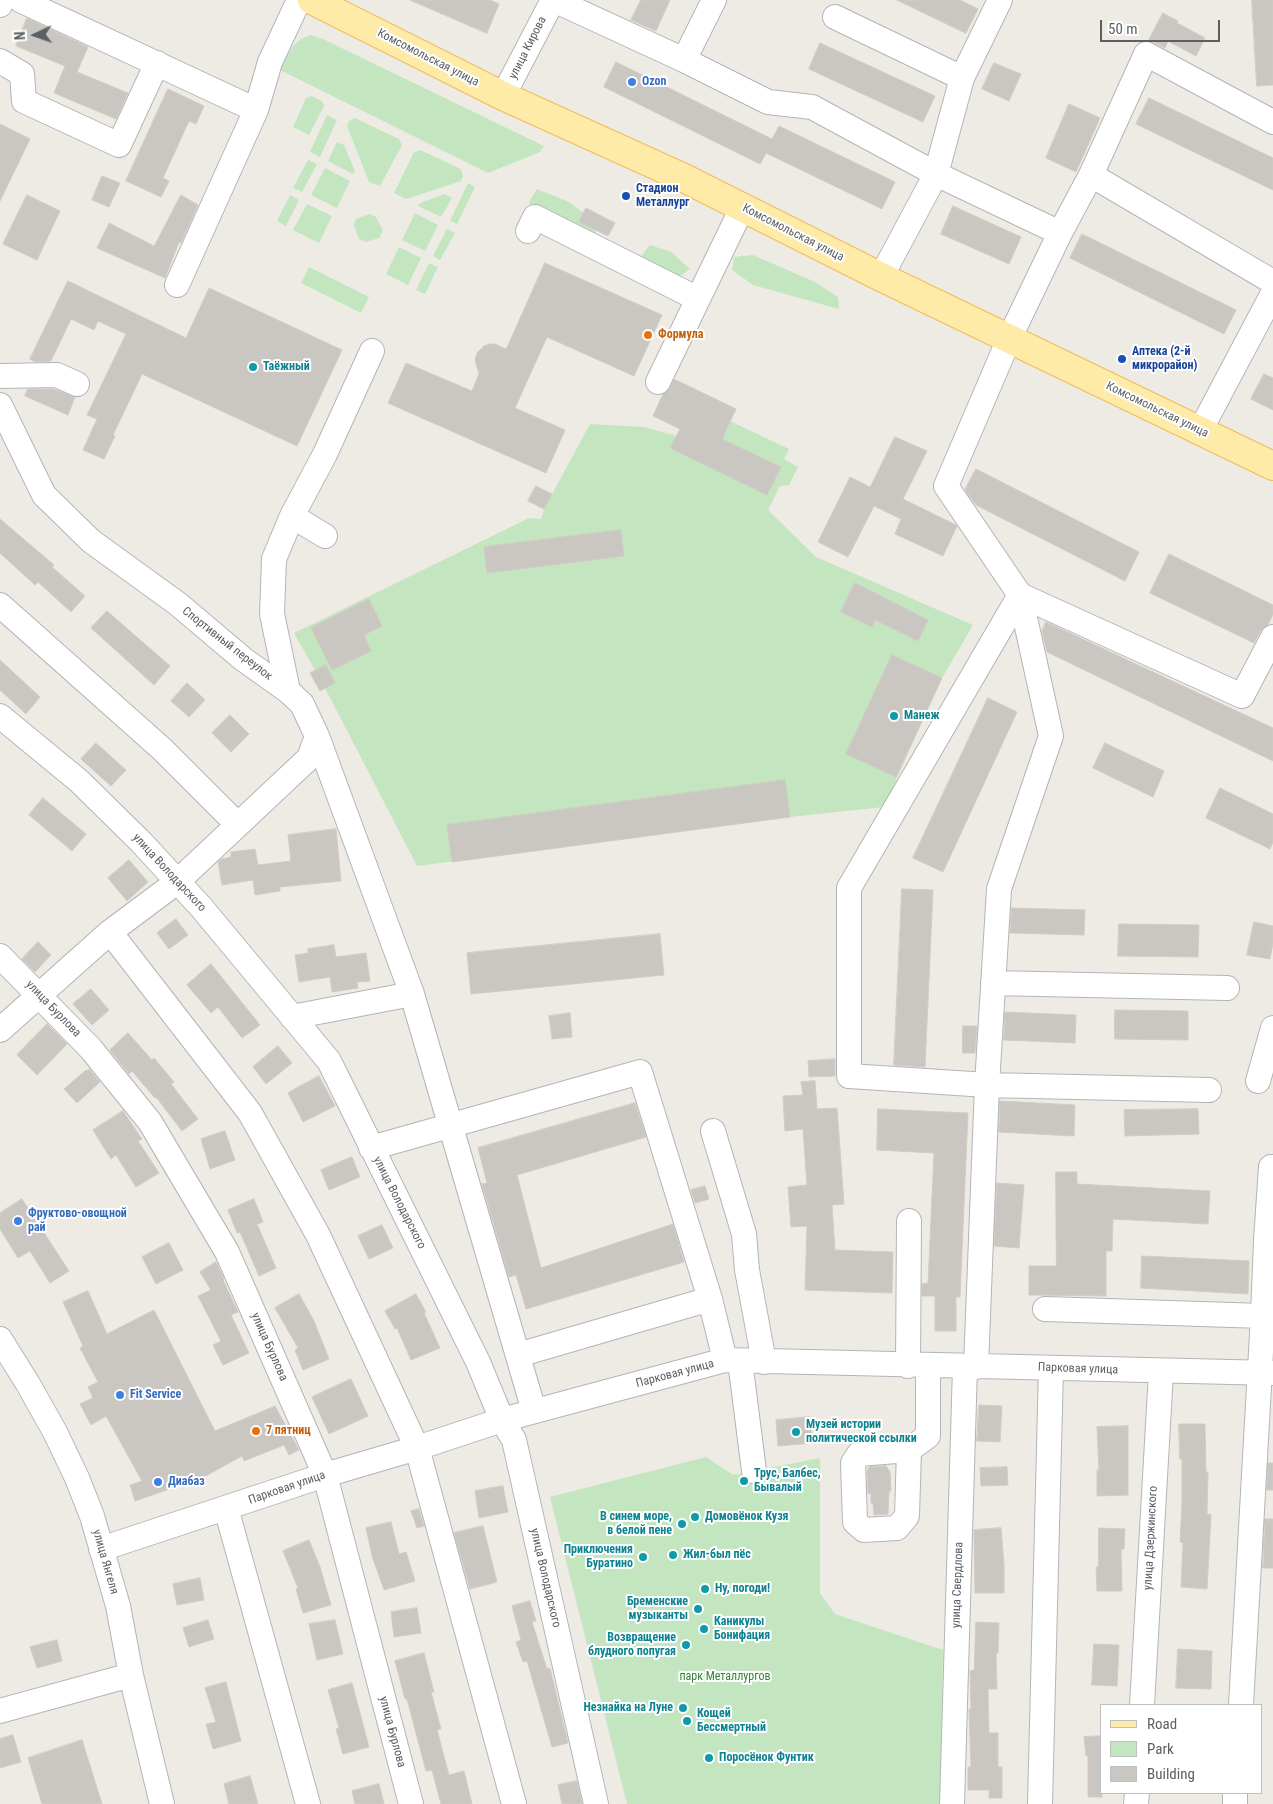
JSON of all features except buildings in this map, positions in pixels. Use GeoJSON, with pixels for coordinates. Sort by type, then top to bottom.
{"type":"FeatureCollection","features":[{"type":"Feature","properties":{"kind":"main road","name":"Комсомольская улица"},"geometry":{"type":"LineString","coordinates":[[312,0],[504,96],[684,178],[881,278],[1273,466]]}},
{"type":"Feature","properties":{"kind":"street"},"geometry":{"type":"LineString","coordinates":[[0,5],[2,0]]}},
{"type":"Feature","properties":{"kind":"street"},"geometry":{"type":"LineString","coordinates":[[20,0],[256,110]]}},
{"type":"Feature","properties":{"kind":"street"},"geometry":{"type":"LineString","coordinates":[[177,285],[256,110],[270,62],[299,0]]}},
{"type":"Feature","properties":{"kind":"street"},"geometry":{"type":"LineString","coordinates":[[553,0],[684,60],[768,102],[812,107],[936,174],[1060,233]]}},
{"type":"Feature","properties":{"kind":"street","name":"улица Кирова"},"geometry":{"type":"LineString","coordinates":[[504,96],[553,0]]}},
{"type":"Feature","properties":{"kind":"street"},"geometry":{"type":"LineString","coordinates":[[684,60],[714,0]]}},
{"type":"Feature","properties":{"kind":"street"},"geometry":{"type":"LineString","coordinates":[[881,278],[936,174],[962,78],[1000,0]]}},
{"type":"Feature","properties":{"kind":"street"},"geometry":{"type":"LineString","coordinates":[[835,17],[962,78]]}},
{"type":"Feature","properties":{"kind":"street"},"geometry":{"type":"LineString","coordinates":[[1273,122],[1146,54],[1091,175],[1060,233],[1009,339],[946,486],[1020,595],[1242,696],[1273,637]]}},
{"type":"Feature","properties":{"kind":"street"},"geometry":{"type":"LineString","coordinates":[[0,61],[22,74],[24,101],[119,145],[157,64]]}},
{"type":"Feature","properties":{"kind":"street"},"geometry":{"type":"LineString","coordinates":[[1091,175],[1273,282]]}},
{"type":"Feature","properties":{"kind":"street"},"geometry":{"type":"LineString","coordinates":[[658,382],[742,208]]}},
{"type":"Feature","properties":{"kind":"street"},"geometry":{"type":"LineString","coordinates":[[528,231],[535,217],[698,299]]}},
{"type":"Feature","properties":{"kind":"street"},"geometry":{"type":"LineString","coordinates":[[1200,431],[1273,293]]}},
{"type":"Feature","properties":{"kind":"street"},"geometry":{"type":"LineString","coordinates":[[288,691],[272,614],[274,559],[292,516],[325,454],[372,351]]}},
{"type":"Feature","properties":{"kind":"street"},"geometry":{"type":"LineString","coordinates":[[0,376],[57,375],[77,384]]}},
{"type":"Feature","properties":{"kind":"street","name":"Спортивный переулок"},"geometry":{"type":"LineString","coordinates":[[0,405],[44,495],[90,541],[178,604],[243,659],[288,691],[302,704],[317,736],[412,994],[534,1411]]}},
{"type":"Feature","properties":{"kind":"street"},"geometry":{"type":"LineString","coordinates":[[292,516],[325,536]]}},
{"type":"Feature","properties":{"kind":"street"},"geometry":{"type":"LineString","coordinates":[[1020,595],[849,888],[849,1076],[987,1085],[1208,1090]]}},
{"type":"Feature","properties":{"kind":"street","name":"улица Свердлова"},"geometry":{"type":"LineString","coordinates":[[952,1804],[970,1367],[999,890],[1051,736],[1020,595]]}},
{"type":"Feature","properties":{"kind":"street"},"geometry":{"type":"LineString","coordinates":[[0,605],[162,749],[237,824]]}},
{"type":"Feature","properties":{"kind":"street","name":"улица Володарского"},"geometry":{"type":"LineString","coordinates":[[0,716],[79,780],[141,842],[201,907],[329,1061],[478,1362],[502,1420],[514,1440],[596,1804]]}},
{"type":"Feature","properties":{"kind":"street"},"geometry":{"type":"LineString","coordinates":[[0,1030],[110,932],[176,882],[309,758],[317,736]]}},
{"type":"Feature","properties":{"kind":"street"},"geometry":{"type":"LineString","coordinates":[[110,932],[250,1112],[318,1235],[417,1448],[514,1804]]}},
{"type":"Feature","properties":{"kind":"street","name":"улица Бурлова"},"geometry":{"type":"LineString","coordinates":[[0,956],[92,1049],[150,1122],[222,1244],[325,1475],[411,1804]]}},
{"type":"Feature","properties":{"kind":"street"},"geometry":{"type":"LineString","coordinates":[[993,983],[1228,988]]}},
{"type":"Feature","properties":{"kind":"street"},"geometry":{"type":"LineString","coordinates":[[292,1017],[412,994]]}},
{"type":"Feature","properties":{"kind":"street"},"geometry":{"type":"LineString","coordinates":[[1258,1081],[1273,1028]]}},
{"type":"Feature","properties":{"kind":"street"},"geometry":{"type":"LineString","coordinates":[[371,1148],[640,1072],[710,1299],[732,1361],[754,1471]]}},
{"type":"Feature","properties":{"kind":"street"},"geometry":{"type":"LineString","coordinates":[[713,1131],[744,1234],[747,1270],[764,1362]]}},
{"type":"Feature","properties":{"kind":"street"},"geometry":{"type":"LineString","coordinates":[[1241,1704],[1267,1373],[1266,1240],[1271,1167],[1273,1167]]}},
{"type":"Feature","properties":{"kind":"street"},"geometry":{"type":"LineString","coordinates":[[909,1221],[918,1366],[928,1436],[910,1450]]}},
{"type":"Feature","properties":{"kind":"street"},"geometry":{"type":"LineString","coordinates":[[518,1355],[710,1299]]}},
{"type":"Feature","properties":{"kind":"street"},"geometry":{"type":"LineString","coordinates":[[1045,1309],[1268,1316]]}},
{"type":"Feature","properties":{"kind":"street","name":"улица Янгеля"},"geometry":{"type":"LineString","coordinates":[[0,1339],[50,1424],[77,1478],[92,1516],[118,1606],[131,1675],[162,1804]]}},
{"type":"Feature","properties":{"kind":"street","name":"Парковая улица"},"geometry":{"type":"LineString","coordinates":[[101,1549],[325,1475],[417,1448],[502,1420],[732,1361],[1267,1373]]}},
{"type":"Feature","properties":{"kind":"street"},"geometry":{"type":"LineString","coordinates":[[1040,1804],[1051,1368]]}},
{"type":"Feature","properties":{"kind":"street","name":"улица Дзержинского"},"geometry":{"type":"LineString","coordinates":[[1142,1704],[1161,1372]]}},
{"type":"Feature","properties":{"kind":"street"},"geometry":{"type":"LineString","coordinates":[[226,1508],[308,1804]]}},
{"type":"Feature","properties":{"kind":"street"},"geometry":{"type":"LineString","coordinates":[[0,1710],[131,1675]]}},
{"type":"Feature","properties":{"kind":"green space"},"geometry":{"type":"Polygon","coordinates":[[[311,35],[325,40],[544,146],[540,152],[488,173],[280,70],[288,53],[295,44],[311,35]]]}},
{"type":"Feature","properties":{"kind":"green space"},"geometry":{"type":"Polygon","coordinates":[[[312,96],[322,101],[324,106],[309,135],[293,127],[306,98],[312,96]]]}},
{"type":"Feature","properties":{"kind":"green space"},"geometry":{"type":"Polygon","coordinates":[[[327,115],[337,120],[320,157],[310,152],[327,115]]]}},
{"type":"Feature","properties":{"kind":"green space"},"geometry":{"type":"Polygon","coordinates":[[[355,118],[399,139],[402,145],[380,186],[369,182],[347,126],[349,121],[355,118]]]}},
{"type":"Feature","properties":{"kind":"green space"},"geometry":{"type":"Polygon","coordinates":[[[337,142],[344,145],[355,171],[353,174],[328,161],[337,142]]]}},
{"type":"Feature","properties":{"kind":"green space"},"geometry":{"type":"Polygon","coordinates":[[[420,150],[461,169],[463,176],[461,181],[406,199],[394,193],[414,152],[420,150]]]}},
{"type":"Feature","properties":{"kind":"green space"},"geometry":{"type":"Polygon","coordinates":[[[308,160],[317,164],[302,192],[293,188],[308,160]]]}},
{"type":"Feature","properties":{"kind":"green space"},"geometry":{"type":"Polygon","coordinates":[[[325,168],[350,181],[337,208],[311,195],[325,168]]]}},
{"type":"Feature","properties":{"kind":"green space"},"geometry":{"type":"Polygon","coordinates":[[[468,183],[475,187],[457,224],[450,221],[468,183]]]}},
{"type":"Feature","properties":{"kind":"green space"},"geometry":{"type":"Polygon","coordinates":[[[537,189],[567,201],[594,220],[596,235],[531,211],[529,202],[537,189]]]}},
{"type":"Feature","properties":{"kind":"green space"},"geometry":{"type":"Polygon","coordinates":[[[445,194],[452,198],[441,217],[418,206],[420,203],[445,194]]]}},
{"type":"Feature","properties":{"kind":"green space"},"geometry":{"type":"Polygon","coordinates":[[[290,195],[299,200],[286,226],[277,221],[290,195]]]}},
{"type":"Feature","properties":{"kind":"green space"},"geometry":{"type":"Polygon","coordinates":[[[307,204],[332,216],[319,243],[293,230],[307,204]]]}},
{"type":"Feature","properties":{"kind":"green space"},"geometry":{"type":"Polygon","coordinates":[[[415,213],[438,225],[425,251],[402,240],[415,213]]]}},
{"type":"Feature","properties":{"kind":"green space"},"geometry":{"type":"Polygon","coordinates":[[[370,214],[376,217],[383,230],[379,238],[366,242],[359,239],[354,225],[356,219],[370,214]]]}},
{"type":"Feature","properties":{"kind":"green space"},"geometry":{"type":"Polygon","coordinates":[[[447,229],[455,233],[440,260],[433,256],[447,229]]]}},
{"type":"Feature","properties":{"kind":"green space"},"geometry":{"type":"Polygon","coordinates":[[[650,245],[671,252],[690,269],[676,279],[639,259],[650,245]]]}},
{"type":"Feature","properties":{"kind":"green space"},"geometry":{"type":"Polygon","coordinates":[[[399,247],[421,258],[408,285],[386,274],[399,247]]]}},
{"type":"Feature","properties":{"kind":"green space"},"geometry":{"type":"Polygon","coordinates":[[[753,255],[815,282],[838,297],[839,309],[753,285],[732,270],[734,257],[753,255]]]}},
{"type":"Feature","properties":{"kind":"green space"},"geometry":{"type":"Polygon","coordinates":[[[429,263],[438,267],[425,294],[416,290],[429,263]]]}},
{"type":"Feature","properties":{"kind":"green space"},"geometry":{"type":"Polygon","coordinates":[[[309,267],[369,297],[361,313],[301,283],[309,267]]]}},
{"type":"Feature","properties":{"kind":"green space"},"geometry":{"type":"Polygon","coordinates":[[[730,421],[789,449],[784,459],[798,467],[789,485],[780,486],[768,510],[816,557],[973,625],[942,678],[884,807],[790,817],[417,866],[325,688],[294,633],[529,518],[541,519],[544,509],[590,424],[644,427],[717,447],[730,421]]]}},
{"type":"Feature","properties":{"kind":"green space","name":"парк Металлургов"},"geometry":{"type":"Polygon","coordinates":[[[706,1457],[733,1475],[820,1458],[820,1593],[835,1614],[943,1650],[940,1804],[627,1804],[550,1497],[706,1457]]]}},
{"type":"Feature","properties":{"kind":"place","name":"Ozon"},"geometry":{"type":"Point","coordinates":[632,82]}},
{"type":"Feature","properties":{"kind":"place","name":"Стадион Металлург"},"geometry":{"type":"Point","coordinates":[626,196]}},
{"type":"Feature","properties":{"kind":"place","name":"Формула"},"geometry":{"type":"Point","coordinates":[648,335]}},
{"type":"Feature","properties":{"kind":"place","name":"Аптека (2-й микрорайон)"},"geometry":{"type":"Point","coordinates":[1122,359]}},
{"type":"Feature","properties":{"kind":"place","name":"Таёжный"},"geometry":{"type":"Point","coordinates":[253,367]}},
{"type":"Feature","properties":{"kind":"place","name":"Манеж"},"geometry":{"type":"Point","coordinates":[894,716]}},
{"type":"Feature","properties":{"kind":"place","name":"Фруктово-овощной рай"},"geometry":{"type":"Point","coordinates":[18,1221]}},
{"type":"Feature","properties":{"kind":"place","name":"Fit Service"},"geometry":{"type":"Point","coordinates":[120,1395]}},
{"type":"Feature","properties":{"kind":"place","name":"7 пятниц"},"geometry":{"type":"Point","coordinates":[256,1431]}},
{"type":"Feature","properties":{"kind":"place","name":"Музей истории политической ссылки"},"geometry":{"type":"Point","coordinates":[796,1432]}},
{"type":"Feature","properties":{"kind":"place","name":"Трус, Балбес, Бывалый"},"geometry":{"type":"Point","coordinates":[744,1481]}},
{"type":"Feature","properties":{"kind":"place","name":"Диабаз"},"geometry":{"type":"Point","coordinates":[158,1482]}},
{"type":"Feature","properties":{"kind":"place","name":"Домовёнок Кузя"},"geometry":{"type":"Point","coordinates":[695,1517]}},
{"type":"Feature","properties":{"kind":"place","name":"В синем море, в белой пене"},"geometry":{"type":"Point","coordinates":[682,1524]}},
{"type":"Feature","properties":{"kind":"place","name":"Жил-был пёс"},"geometry":{"type":"Point","coordinates":[673,1555]}},
{"type":"Feature","properties":{"kind":"place","name":"Приключения Буратино"},"geometry":{"type":"Point","coordinates":[643,1557]}},
{"type":"Feature","properties":{"kind":"place","name":"Ну, погоди!"},"geometry":{"type":"Point","coordinates":[705,1589]}},
{"type":"Feature","properties":{"kind":"place","name":"Бременские музыканты"},"geometry":{"type":"Point","coordinates":[698,1609]}},
{"type":"Feature","properties":{"kind":"place","name":"Каникулы Бонифация"},"geometry":{"type":"Point","coordinates":[704,1629]}},
{"type":"Feature","properties":{"kind":"place","name":"Возвращение блудного попугая"},"geometry":{"type":"Point","coordinates":[686,1645]}},
{"type":"Feature","properties":{"kind":"place","name":"Незнайка на Луне"},"geometry":{"type":"Point","coordinates":[683,1708]}},
{"type":"Feature","properties":{"kind":"place","name":"Кощей Бессмертный"},"geometry":{"type":"Point","coordinates":[687,1721]}},
{"type":"Feature","properties":{"kind":"place","name":"Поросёнок Фунтик"},"geometry":{"type":"Point","coordinates":[709,1758]}}]}
